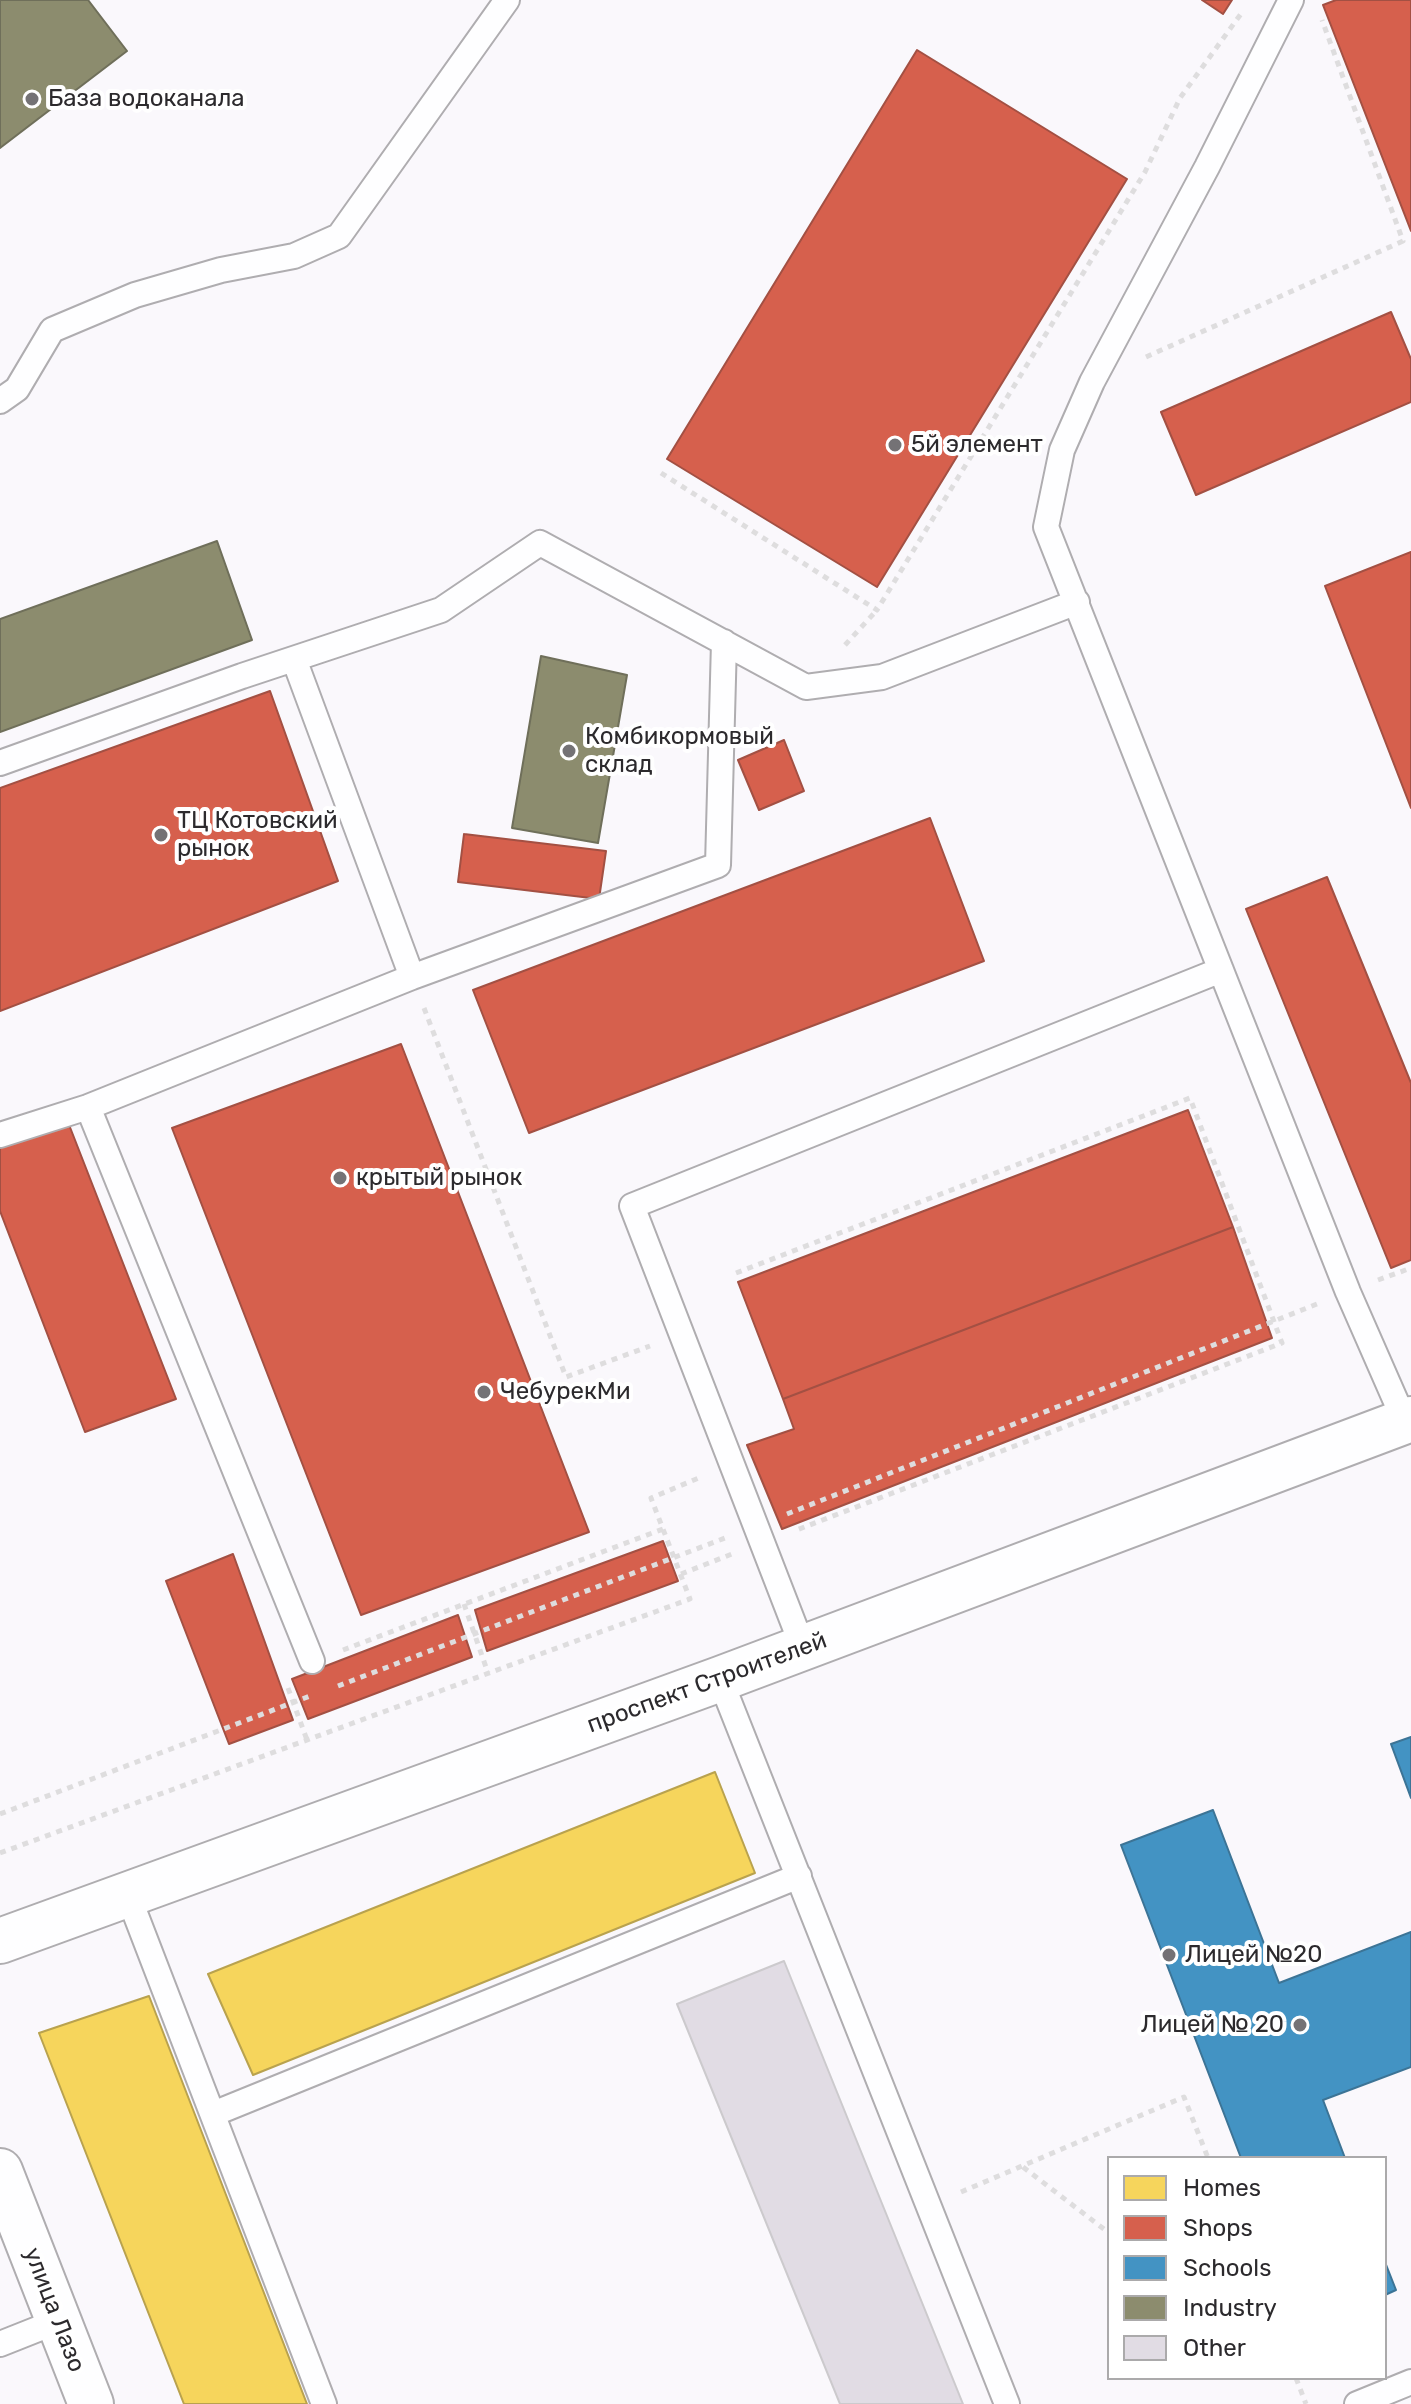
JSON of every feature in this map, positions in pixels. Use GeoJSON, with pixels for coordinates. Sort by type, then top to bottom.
{"type":"FeatureCollection","features":[{"type":"Feature","properties":{"kind":"main road","name":"проспект Строителей"},"geometry":{"type":"LineString","coordinates":[[0,1941],[720,1679],[1408,1420]]}},
{"type":"Feature","properties":{"kind":"main road","name":"улица Лазо"},"geometry":{"type":"LineString","coordinates":[[0,2171],[91,2404]]}},
{"type":"Feature","properties":{"kind":"lane"},"geometry":{"type":"LineString","coordinates":[[0,401],[17,389],[52,330],[135,295],[221,270],[294,256],[339,236],[507,0]]}},
{"type":"Feature","properties":{"kind":"lane"},"geometry":{"type":"LineString","coordinates":[[1291,0],[1207,167],[1092,382],[1062,450],[1046,527],[1348,1292],[1408,1420]]}},
{"type":"Feature","properties":{"kind":"lane"},"geometry":{"type":"LineString","coordinates":[[0,763],[441,610],[540,543],[806,687],[882,677],[1077,602]]}},
{"type":"Feature","properties":{"kind":"lane"},"geometry":{"type":"LineString","coordinates":[[0,1135],[88,1107],[412,977],[718,865],[724,642]]}},
{"type":"Feature","properties":{"kind":"lane"},"geometry":{"type":"LineString","coordinates":[[294,659],[412,977]]}},
{"type":"Feature","properties":{"kind":"lane"},"geometry":{"type":"LineString","coordinates":[[803,1648],[632,1206],[1221,970]]}},
{"type":"Feature","properties":{"kind":"lane"},"geometry":{"type":"LineString","coordinates":[[88,1107],[312,1661]]}},
{"type":"Feature","properties":{"kind":"lane"},"geometry":{"type":"LineString","coordinates":[[720,1679],[1007,2404]]}},
{"type":"Feature","properties":{"kind":"lane"},"geometry":{"type":"LineString","coordinates":[[213,2114],[799,1876]]}},
{"type":"Feature","properties":{"kind":"lane"},"geometry":{"type":"LineString","coordinates":[[128,1895],[324,2404]]}},
{"type":"Feature","properties":{"kind":"lane"},"geometry":{"type":"LineString","coordinates":[[0,2344],[58,2321]]}},
{"type":"Feature","properties":{"kind":"lane"},"geometry":{"type":"LineString","coordinates":[[1357,2404],[1411,2382]]}},
{"type":"Feature","properties":{"kind":"path"},"geometry":{"type":"LineString","coordinates":[[661,473],[877,610],[1145,172],[1180,98],[1251,0]]}},
{"type":"Feature","properties":{"kind":"path"},"geometry":{"type":"LineString","coordinates":[[1092,382],[1403,241],[1320,14]]}},
{"type":"Feature","properties":{"kind":"path"},"geometry":{"type":"LineString","coordinates":[[412,977],[566,1377],[681,1334]]}},
{"type":"Feature","properties":{"kind":"path"},"geometry":{"type":"LineString","coordinates":[[335,1687],[674,1557],[759,1535],[1282,1343],[1190,1098],[736,1273]]}},
{"type":"Feature","properties":{"kind":"path"},"geometry":{"type":"LineString","coordinates":[[681,1574],[759,1535],[1274,1321],[1411,1268]]}},
{"type":"Feature","properties":{"kind":"path"},"geometry":{"type":"LineString","coordinates":[[0,1853],[690,1599],[651,1498],[732,1464]]}},
{"type":"Feature","properties":{"kind":"path"},"geometry":{"type":"LineString","coordinates":[[312,1661],[663,1529]]}},
{"type":"Feature","properties":{"kind":"path"},"geometry":{"type":"LineString","coordinates":[[464,1604],[488,1673]]}},
{"type":"Feature","properties":{"kind":"path"},"geometry":{"type":"LineString","coordinates":[[0,1814],[322,1692]]}},
{"type":"Feature","properties":{"kind":"path"},"geometry":{"type":"LineString","coordinates":[[953,2196],[1184,2097],[1207,2156]]}},
{"type":"Feature","properties":{"kind":"path"},"geometry":{"type":"LineString","coordinates":[[1022,2167],[1107,2231]]}},
{"type":"Feature","properties":{"kind":"path"},"geometry":{"type":"LineString","coordinates":[[1297,2380],[1306,2404]]}},
{"type":"Feature","properties":{"kind":"building: Homes"},"geometry":{"type":"Polygon","coordinates":[[[715,1772],[755,1873],[253,2075],[208,1974],[715,1772]]]}},
{"type":"Feature","properties":{"kind":"building: Homes"},"geometry":{"type":"Polygon","coordinates":[[[149,1996],[307,2404],[184,2404],[39,2033],[149,1996]]]}},
{"type":"Feature","properties":{"kind":"building: Shops"},"geometry":{"type":"Polygon","coordinates":[[[1202,0],[1232,0],[1223,14],[1202,0]]]}},
{"type":"Feature","properties":{"kind":"building: Shops"},"geometry":{"type":"Polygon","coordinates":[[[1336,0],[1411,0],[1411,231],[1323,5],[1336,0]]]}},
{"type":"Feature","properties":{"kind":"building: Shops"},"geometry":{"type":"Polygon","coordinates":[[[917,50],[1127,179],[877,587],[667,459],[917,50]]]}},
{"type":"Feature","properties":{"kind":"building: Shops"},"geometry":{"type":"Polygon","coordinates":[[[1391,312],[1411,359],[1411,402],[1196,495],[1161,412],[1391,312]]]}},
{"type":"Feature","properties":{"kind":"building: Shops"},"geometry":{"type":"Polygon","coordinates":[[[1411,552],[1411,808],[1325,586],[1411,552]]]}},
{"type":"Feature","properties":{"kind":"building: Shops","name":"ТЦ Котовский рынок"},"geometry":{"type":"Polygon","coordinates":[[[270,691],[338,881],[0,1011],[0,788],[270,691]]]}},
{"type":"Feature","properties":{"kind":"building: Shops"},"geometry":{"type":"Polygon","coordinates":[[[784,740],[804,791],[759,810],[738,760],[784,740]]]}},
{"type":"Feature","properties":{"kind":"building: Shops"},"geometry":{"type":"Polygon","coordinates":[[[930,818],[984,961],[529,1133],[473,990],[930,818]]]}},
{"type":"Feature","properties":{"kind":"building: Shops"},"geometry":{"type":"Polygon","coordinates":[[[464,834],[606,851],[599,899],[458,882],[464,834]]]}},
{"type":"Feature","properties":{"kind":"building: Shops"},"geometry":{"type":"Polygon","coordinates":[[[1327,877],[1411,1083],[1411,1260],[1391,1268],[1246,909],[1327,877]]]}},
{"type":"Feature","properties":{"kind":"building: Shops","name":"крытый рынок"},"geometry":{"type":"Polygon","coordinates":[[[401,1044],[589,1532],[361,1615],[172,1128],[401,1044]]]}},
{"type":"Feature","properties":{"kind":"building: Shops"},"geometry":{"type":"Polygon","coordinates":[[[1188,1110],[1233,1227],[783,1399],[738,1282],[1188,1110]]]}},
{"type":"Feature","properties":{"kind":"building: Shops"},"geometry":{"type":"Polygon","coordinates":[[[66,1117],[176,1399],[85,1432],[0,1211],[0,1143],[66,1117]]]}},
{"type":"Feature","properties":{"kind":"building: Shops"},"geometry":{"type":"Polygon","coordinates":[[[1233,1227],[1272,1338],[782,1529],[747,1445],[794,1429],[783,1399],[1233,1227]]]}},
{"type":"Feature","properties":{"kind":"building: Shops"},"geometry":{"type":"Polygon","coordinates":[[[663,1541],[678,1581],[487,1651],[475,1610],[663,1541]]]}},
{"type":"Feature","properties":{"kind":"building: Shops"},"geometry":{"type":"Polygon","coordinates":[[[233,1554],[293,1720],[229,1744],[166,1581],[233,1554]]]}},
{"type":"Feature","properties":{"kind":"building: Shops"},"geometry":{"type":"Polygon","coordinates":[[[458,1615],[472,1657],[308,1719],[292,1679],[458,1615]]]}},
{"type":"Feature","properties":{"kind":"building: Schools"},"geometry":{"type":"Polygon","coordinates":[[[1411,1737],[1411,1798],[1391,1744],[1411,1737]]]}},
{"type":"Feature","properties":{"kind":"building: Schools","name":"Лицей № 20"},"geometry":{"type":"Polygon","coordinates":[[[1213,1810],[1279,1983],[1411,1932],[1411,2067],[1323,2100],[1344,2156],[1240,2156],[1121,1845],[1213,1810]]]}},
{"type":"Feature","properties":{"kind":"building: Schools"},"geometry":{"type":"Polygon","coordinates":[[[1387,2267],[1396,2290],[1387,2294],[1387,2267]]]}},
{"type":"Feature","properties":{"kind":"building: Industry","name":"База водоканала"},"geometry":{"type":"Polygon","coordinates":[[[0,0],[88,0],[127,51],[0,148],[0,0]]]}},
{"type":"Feature","properties":{"kind":"building: Industry"},"geometry":{"type":"Polygon","coordinates":[[[217,541],[252,640],[0,732],[0,619],[217,541]]]}},
{"type":"Feature","properties":{"kind":"building: Industry","name":"Комбикормовый склад"},"geometry":{"type":"Polygon","coordinates":[[[541,656],[627,675],[598,843],[512,828],[541,656]]]}},
{"type":"Feature","properties":{"kind":"building: Other"},"geometry":{"type":"Polygon","coordinates":[[[784,1961],[963,2404],[840,2404],[677,2004],[784,1961]]]}},
{"type":"Feature","properties":{"kind":"place","name":"База водоканала"},"geometry":{"type":"Point","coordinates":[32,99]}},
{"type":"Feature","properties":{"kind":"place","name":"5й элемент"},"geometry":{"type":"Point","coordinates":[895,445]}},
{"type":"Feature","properties":{"kind":"place","name":"Комбикормовый склад"},"geometry":{"type":"Point","coordinates":[569,751]}},
{"type":"Feature","properties":{"kind":"place","name":"ТЦ Котовский рынок"},"geometry":{"type":"Point","coordinates":[161,835]}},
{"type":"Feature","properties":{"kind":"place","name":"крытый рынок"},"geometry":{"type":"Point","coordinates":[340,1178]}},
{"type":"Feature","properties":{"kind":"place","name":"ЧебурекМи"},"geometry":{"type":"Point","coordinates":[484,1392]}},
{"type":"Feature","properties":{"kind":"place","name":"Лицей №20"},"geometry":{"type":"Point","coordinates":[1169,1955]}},
{"type":"Feature","properties":{"kind":"place","name":"Лицей № 20"},"geometry":{"type":"Point","coordinates":[1300,2025]}}]}
